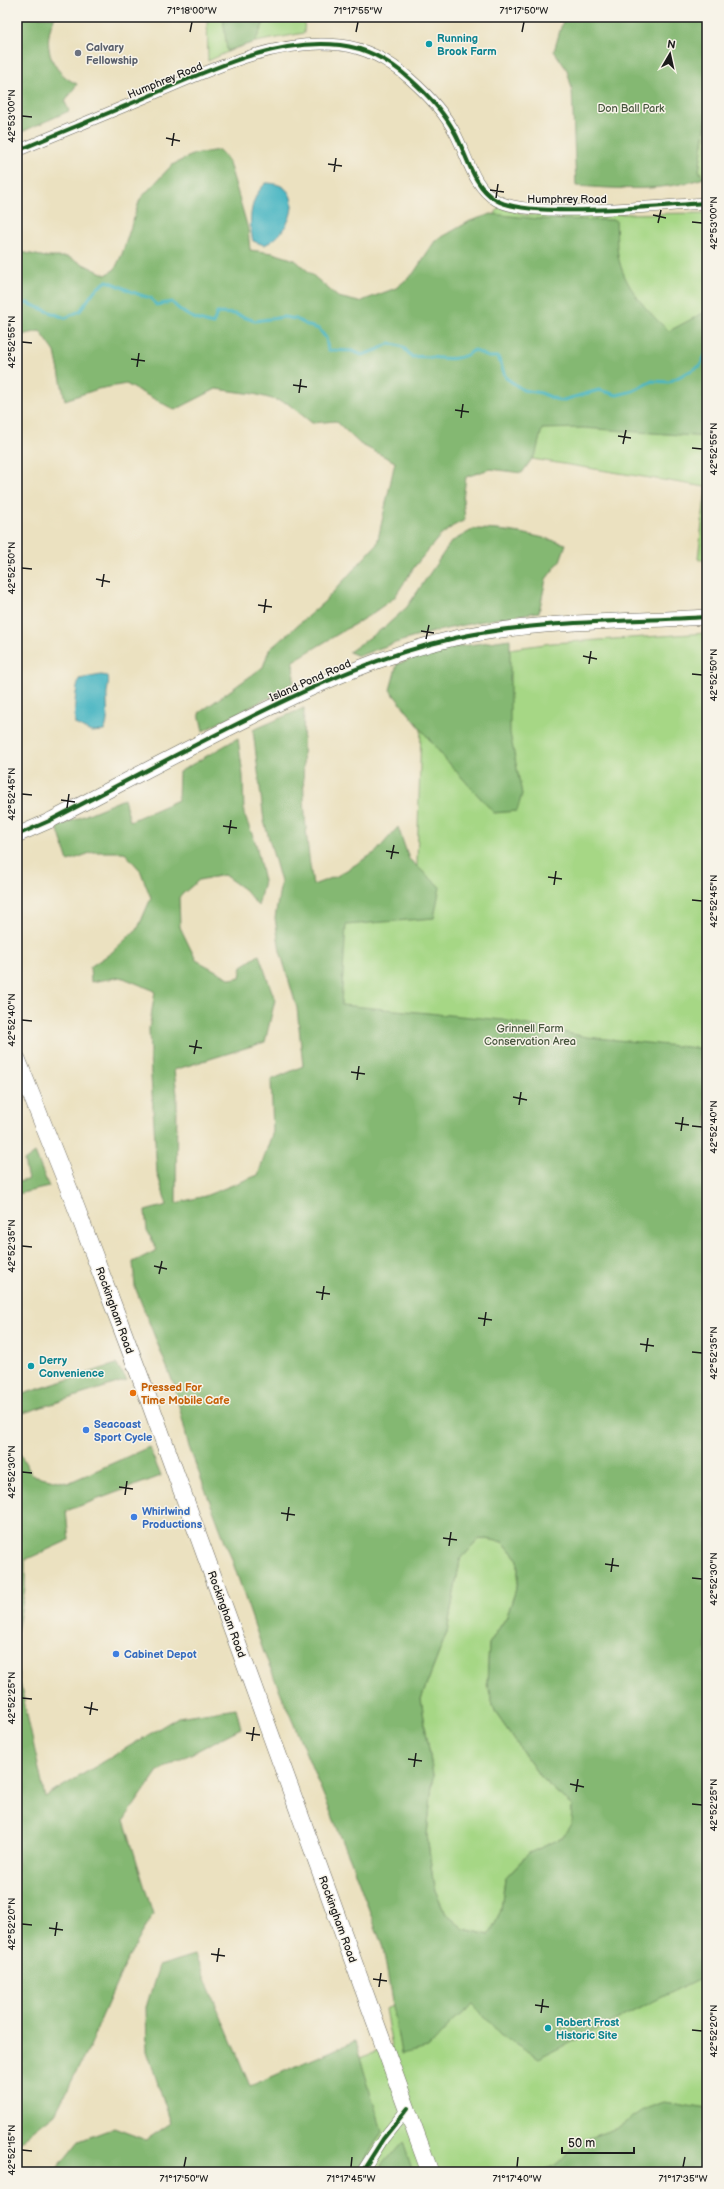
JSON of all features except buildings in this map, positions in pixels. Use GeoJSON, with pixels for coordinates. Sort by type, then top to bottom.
{"type":"FeatureCollection","features":[{"type":"Feature","properties":{"kind":"main road","name":"Rockingham Road"},"geometry":{"type":"LineString","coordinates":[[17,1059],[71,1194],[147,1395],[408,2108],[430,2172]]}},
{"type":"Feature","properties":{"kind":"street","name":"Humphrey Road"},"geometry":{"type":"LineString","coordinates":[[17,151],[177,84],[253,56],[292,46],[340,45],[363,49],[382,58],[408,77],[422,90],[455,132],[472,170],[483,188],[495,200],[508,205],[530,210],[590,209],[707,203]]}},
{"type":"Feature","properties":{"kind":"street","name":"Island Pond Road"},"geometry":{"type":"LineString","coordinates":[[17,835],[49,821],[270,708],[357,669],[408,650],[461,637],[513,629],[707,617]]}},
{"type":"Feature","properties":{"kind":"street"},"geometry":{"type":"LineString","coordinates":[[362,2172],[383,2139],[408,2108]]}},
{"type":"Feature","properties":{"kind":"green space"},"geometry":{"type":"Polygon","coordinates":[[[17,17],[55,17],[49,37],[51,56],[54,64],[60,72],[77,84],[65,102],[69,111],[17,134],[17,17]]]}},
{"type":"Feature","properties":{"kind":"green space"},"geometry":{"type":"Polygon","coordinates":[[[207,17],[305,17],[304,33],[245,44],[208,61],[207,17]]]}},
{"type":"Feature","properties":{"kind":"green space"},"geometry":{"type":"Polygon","coordinates":[[[223,17],[263,17],[263,25],[255,42],[227,51],[223,17]]]}},
{"type":"Feature","properties":{"kind":"green space","name":"Don Ball Park"},"geometry":{"type":"Polygon","coordinates":[[[564,17],[707,17],[707,115],[699,171],[704,178],[671,186],[640,188],[576,186],[572,89],[567,70],[554,51],[564,17]]]}},
{"type":"Feature","properties":{"kind":"green space"},"geometry":{"type":"Polygon","coordinates":[[[707,115],[707,179],[704,178],[699,171],[707,115]]]}},
{"type":"Feature","properties":{"kind":"green space"},"geometry":{"type":"Polygon","coordinates":[[[219,150],[228,160],[248,229],[250,250],[273,253],[295,260],[338,297],[359,302],[396,288],[413,274],[435,241],[470,221],[491,214],[539,219],[616,220],[617,251],[625,277],[637,297],[652,315],[669,331],[707,311],[707,437],[583,428],[542,429],[536,453],[522,473],[490,469],[466,477],[463,499],[465,520],[453,526],[439,537],[415,566],[394,598],[370,615],[293,661],[294,682],[274,695],[203,731],[199,713],[263,667],[269,650],[324,602],[377,544],[395,462],[360,444],[336,421],[312,423],[287,403],[254,394],[216,389],[175,410],[126,384],[98,389],[65,400],[55,352],[40,331],[17,336],[17,265],[21,252],[46,257],[68,257],[106,275],[115,269],[122,254],[140,199],[172,165],[194,154],[219,150]]]}},
{"type":"Feature","properties":{"kind":"green space"},"geometry":{"type":"Polygon","coordinates":[[[499,207],[526,215],[707,213],[707,561],[698,559],[706,487],[396,437],[411,361],[499,207]]]}},
{"type":"Feature","properties":{"kind":"green space"},"geometry":{"type":"Polygon","coordinates":[[[474,529],[521,533],[566,544],[560,561],[546,579],[539,612],[492,619],[425,634],[359,656],[349,652],[386,626],[407,607],[451,542],[474,529]]]}},
{"type":"Feature","properties":{"kind":"green space","name":"Grinnell Farm Conservation Area"},"geometry":{"type":"Polygon","coordinates":[[[707,633],[707,1219],[321,1012],[280,925],[416,897],[423,661],[552,643],[707,633]]]}},
{"type":"Feature","properties":{"kind":"green space"},"geometry":{"type":"Polygon","coordinates":[[[510,639],[510,733],[522,794],[517,811],[494,813],[445,759],[390,690],[397,664],[448,648],[510,639]]]}},
{"type":"Feature","properties":{"kind":"green space"},"geometry":{"type":"Polygon","coordinates":[[[304,708],[303,753],[305,819],[313,885],[337,876],[376,852],[398,827],[409,859],[440,887],[434,918],[346,925],[341,1005],[503,1020],[587,1037],[707,1049],[707,1975],[539,2058],[500,2034],[473,2004],[452,2022],[428,2048],[401,2054],[383,1948],[351,1861],[264,1653],[231,1557],[189,1447],[174,1385],[135,1287],[133,1262],[157,1250],[147,1230],[145,1211],[167,1205],[157,1173],[151,1077],[149,1029],[155,991],[121,977],[91,982],[90,967],[111,953],[138,928],[151,898],[140,870],[124,852],[93,852],[68,861],[57,827],[124,799],[130,821],[178,800],[179,772],[238,738],[243,776],[244,814],[256,844],[264,881],[258,906],[245,890],[224,875],[199,880],[179,897],[180,927],[196,960],[231,979],[240,977],[242,966],[259,955],[275,1000],[265,1042],[174,1070],[177,1094],[176,1203],[205,1196],[258,1175],[273,1131],[271,1080],[303,1066],[297,1008],[280,951],[275,918],[281,882],[264,821],[253,730],[304,708]],[[480,1538],[460,1560],[447,1632],[421,1699],[433,1775],[427,1835],[434,1888],[446,1914],[464,1929],[489,1935],[501,1910],[505,1878],[529,1853],[562,1838],[571,1826],[572,1806],[541,1778],[495,1712],[487,1684],[489,1644],[507,1616],[518,1583],[518,1560],[503,1542],[480,1538]]]}},
{"type":"Feature","properties":{"kind":"green space"},"geometry":{"type":"Polygon","coordinates":[[[35,1153],[49,1187],[17,1194],[17,1182],[28,1180],[24,1161],[35,1153]]]}},
{"type":"Feature","properties":{"kind":"green space"},"geometry":{"type":"Polygon","coordinates":[[[116,1364],[127,1380],[17,1415],[17,1396],[116,1364]]]}},
{"type":"Feature","properties":{"kind":"green space"},"geometry":{"type":"Polygon","coordinates":[[[149,1447],[161,1476],[66,1511],[69,1540],[25,1560],[25,1588],[17,1631],[17,1448],[32,1475],[68,1483],[149,1447]]]}},
{"type":"Feature","properties":{"kind":"green space"},"geometry":{"type":"Polygon","coordinates":[[[480,1538],[503,1542],[518,1560],[518,1583],[507,1616],[489,1644],[487,1684],[495,1712],[541,1778],[572,1806],[571,1826],[562,1839],[529,1853],[505,1878],[501,1910],[490,1935],[464,1929],[446,1914],[434,1888],[427,1835],[433,1775],[421,1699],[447,1632],[460,1560],[480,1538]]]}},
{"type":"Feature","properties":{"kind":"green space"},"geometry":{"type":"Polygon","coordinates":[[[17,1669],[45,1797],[178,1717],[236,1708],[241,1728],[158,1771],[124,1820],[153,1914],[125,1964],[87,2051],[55,2114],[17,2144],[17,1669]]]}},
{"type":"Feature","properties":{"kind":"green space","name":"Robert Frost Historic Site"},"geometry":{"type":"Polygon","coordinates":[[[707,1890],[707,2172],[286,2172],[260,2095],[392,2046],[385,2009],[707,1890]]]}},
{"type":"Feature","properties":{"kind":"green space"},"geometry":{"type":"Polygon","coordinates":[[[195,1955],[250,2086],[355,2041],[382,2131],[358,2172],[54,2172],[79,2141],[114,2128],[146,2140],[171,2123],[147,2051],[146,2007],[159,1966],[195,1955]]]}},
{"type":"Feature","properties":{"kind":"green space"},"geometry":{"type":"Polygon","coordinates":[[[664,2102],[707,2109],[707,2172],[537,2172],[555,2166],[577,2142],[617,2128],[645,2109],[664,2102]]]}},
{"type":"Feature","properties":{"kind":"green space"},"geometry":{"type":"Polygon","coordinates":[[[403,2142],[413,2172],[376,2172],[377,2171],[403,2142]]]}},
{"type":"Feature","properties":{"kind":"water"},"geometry":{"type":"Polygon","coordinates":[[[266,183],[279,185],[288,191],[292,200],[292,210],[282,231],[274,239],[264,245],[253,241],[251,233],[251,218],[257,195],[266,183]]]}},
{"type":"Feature","properties":{"kind":"water"},"geometry":{"type":"Polygon","coordinates":[[[101,675],[108,676],[107,723],[104,731],[91,732],[75,724],[77,690],[79,679],[101,675]]]}},
{"type":"Feature","properties":{"kind":"waterway"},"geometry":{"type":"LineString","coordinates":[[17,306],[27,303],[65,318],[80,311],[95,290],[107,281],[151,298],[156,305],[172,302],[176,307],[190,316],[213,324],[217,313],[235,314],[255,321],[284,317],[296,319],[309,326],[319,329],[326,338],[328,350],[352,351],[362,355],[377,350],[390,343],[403,347],[412,357],[420,356],[444,358],[460,357],[467,355],[474,350],[488,357],[498,357],[506,378],[523,390],[541,393],[560,401],[599,390],[617,395],[633,391],[652,381],[669,382],[700,366],[707,352]]}},
{"type":"Feature","properties":{"kind":"cycle path"},"geometry":{"type":"LineString","coordinates":[[17,151],[190,78],[240,59],[290,46],[315,44],[340,45],[360,49],[378,56],[402,72],[423,91],[451,125],[476,179],[488,194],[496,200],[513,206],[566,210],[597,210],[707,203]]}},
{"type":"Feature","properties":{"kind":"cycle path"},"geometry":{"type":"LineString","coordinates":[[17,835],[49,821],[199,743],[324,682],[402,653],[455,638],[517,628],[581,623],[707,617]]}},
{"type":"Feature","properties":{"kind":"cycle path"},"geometry":{"type":"LineString","coordinates":[[362,2172],[383,2139],[408,2108]]}},
{"type":"Feature","properties":{"kind":"place","name":"Running Brook Farm"},"geometry":{"type":"Point","coordinates":[429,44]}},
{"type":"Feature","properties":{"kind":"place","name":"Calvary Fellowship"},"geometry":{"type":"Point","coordinates":[78,53]}},
{"type":"Feature","properties":{"kind":"place","name":"Derry Convenience"},"geometry":{"type":"Point","coordinates":[31,1366]}},
{"type":"Feature","properties":{"kind":"place","name":"Pressed For Time Mobile Cafe"},"geometry":{"type":"Point","coordinates":[133,1393]}},
{"type":"Feature","properties":{"kind":"place","name":"Seacoast Sport Cycle"},"geometry":{"type":"Point","coordinates":[86,1430]}},
{"type":"Feature","properties":{"kind":"place","name":"Whirlwind Productions"},"geometry":{"type":"Point","coordinates":[134,1517]}},
{"type":"Feature","properties":{"kind":"place","name":"Cabinet Depot"},"geometry":{"type":"Point","coordinates":[116,1654]}},
{"type":"Feature","properties":{"kind":"place","name":"Robert Frost Historic Site"},"geometry":{"type":"Point","coordinates":[548,2028]}}]}
